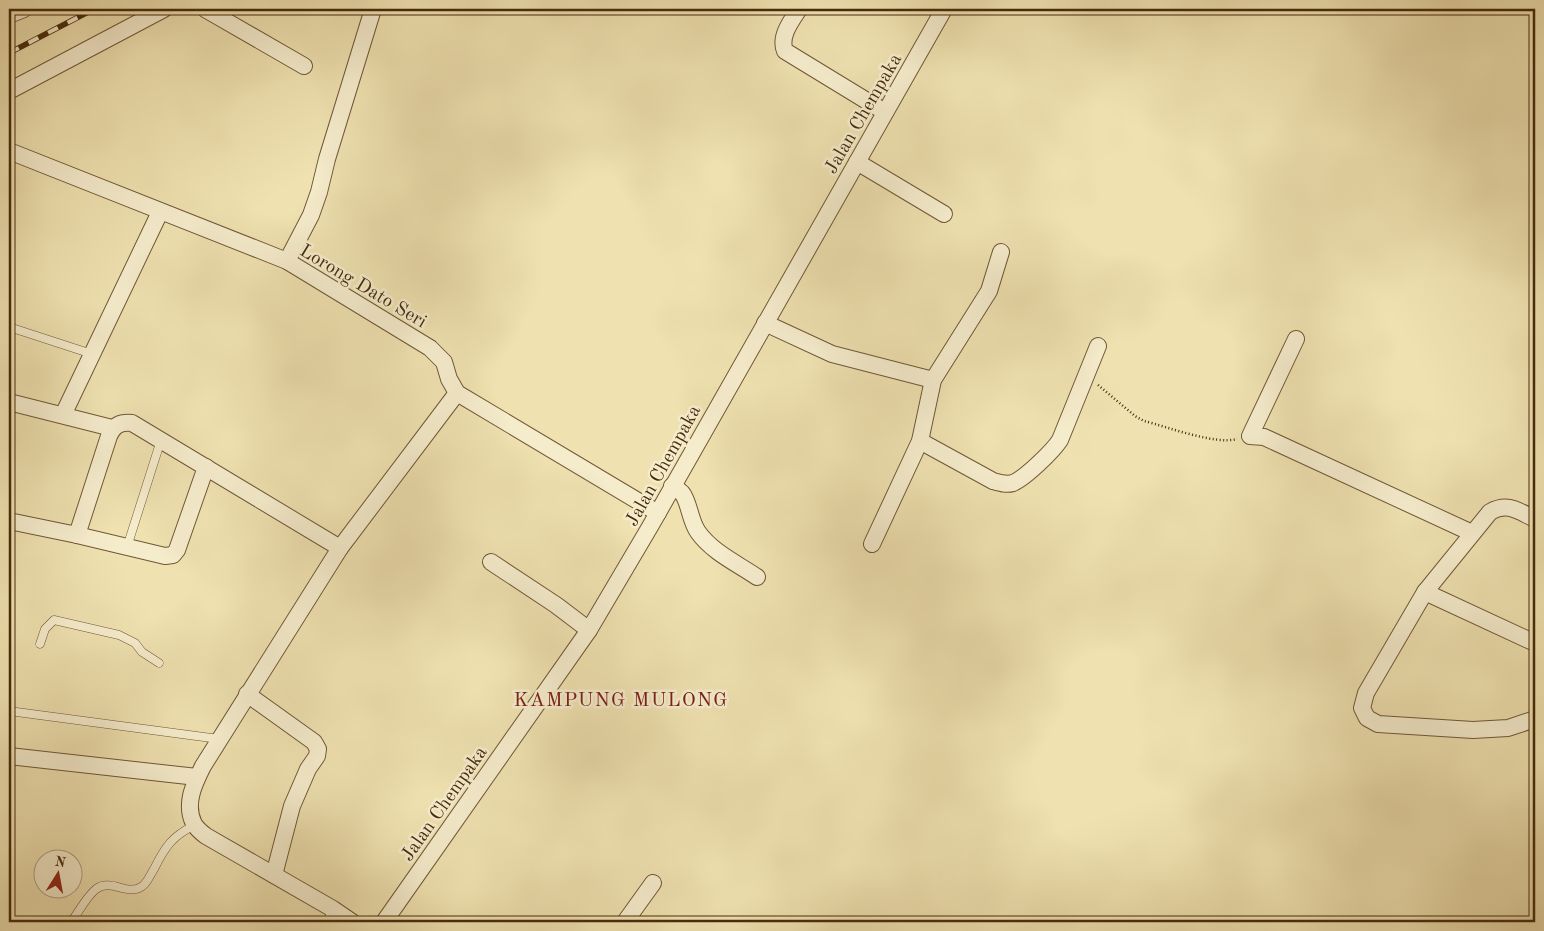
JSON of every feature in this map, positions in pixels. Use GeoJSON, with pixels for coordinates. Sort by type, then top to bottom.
{"type":"FeatureCollection","features":[{"type":"Feature","properties":{"kind":"street"},"geometry":{"type":"LineString","coordinates":[[9,15],[24,9]]}},
{"type":"Feature","properties":{"kind":"street"},"geometry":{"type":"LineString","coordinates":[[9,91],[164,9]]}},
{"type":"Feature","properties":{"kind":"street"},"geometry":{"type":"LineString","coordinates":[[205,9],[304,66]]}},
{"type":"Feature","properties":{"kind":"street"},"geometry":{"type":"LineString","coordinates":[[287,261],[311,215],[319,192],[327,159],[373,9]]}},
{"type":"Feature","properties":{"kind":"street"},"geometry":{"type":"LineString","coordinates":[[798,9],[784,37],[782,45],[785,51],[885,112]]}},
{"type":"Feature","properties":{"kind":"street","name":"Jalan Chempaka"},"geometry":{"type":"LineString","coordinates":[[384,922],[590,630],[658,514],[672,486],[944,9]]}},
{"type":"Feature","properties":{"kind":"street","name":"Lorong Dato Seri"},"geometry":{"type":"LineString","coordinates":[[9,151],[287,261],[430,348],[444,362],[457,393]]}},
{"type":"Feature","properties":{"kind":"street"},"geometry":{"type":"LineString","coordinates":[[857,162],[944,214]]}},
{"type":"Feature","properties":{"kind":"street"},"geometry":{"type":"LineString","coordinates":[[63,416],[160,212]]}},
{"type":"Feature","properties":{"kind":"street"},"geometry":{"type":"LineString","coordinates":[[872,544],[920,441],[933,380],[989,290],[1001,252]]}},
{"type":"Feature","properties":{"kind":"street"},"geometry":{"type":"LineString","coordinates":[[765,324],[832,354],[933,380]]}},
{"type":"Feature","properties":{"kind":"street"},"geometry":{"type":"LineString","coordinates":[[1296,338],[1250,436],[1264,437],[1472,533]]}},
{"type":"Feature","properties":{"kind":"street"},"geometry":{"type":"LineString","coordinates":[[920,441],[993,481],[1003,484],[1014,482],[1053,450],[1060,440],[1098,346]]}},
{"type":"Feature","properties":{"kind":"street"},"geometry":{"type":"LineString","coordinates":[[352,922],[330,916],[274,875],[206,836],[195,826],[190,811],[191,790],[219,739],[340,548],[457,393],[658,514]]}},
{"type":"Feature","properties":{"kind":"street"},"geometry":{"type":"LineString","coordinates":[[9,404],[112,428]]}},
{"type":"Feature","properties":{"kind":"street"},"geometry":{"type":"LineString","coordinates":[[77,535],[112,428],[122,422],[132,423],[340,548]]}},
{"type":"Feature","properties":{"kind":"street"},"geometry":{"type":"LineString","coordinates":[[9,521],[165,556],[176,553],[206,467]]}},
{"type":"Feature","properties":{"kind":"street"},"geometry":{"type":"LineString","coordinates":[[672,486],[682,493],[690,518],[707,543],[758,577]]}},
{"type":"Feature","properties":{"kind":"street"},"geometry":{"type":"LineString","coordinates":[[1535,519],[1507,507],[1498,507],[1490,512],[1425,592],[1366,693],[1362,708],[1367,718],[1378,724],[1473,730],[1508,728],[1535,719]]}},
{"type":"Feature","properties":{"kind":"street"},"geometry":{"type":"LineString","coordinates":[[491,562],[590,630]]}},
{"type":"Feature","properties":{"kind":"street"},"geometry":{"type":"LineString","coordinates":[[1425,592],[1535,643]]}},
{"type":"Feature","properties":{"kind":"street"},"geometry":{"type":"LineString","coordinates":[[247,694],[314,742],[318,749],[317,756],[308,769],[292,806],[274,875]]}},
{"type":"Feature","properties":{"kind":"street"},"geometry":{"type":"LineString","coordinates":[[9,756],[198,777]]}},
{"type":"Feature","properties":{"kind":"street"},"geometry":{"type":"LineString","coordinates":[[625,922],[653,883]]}},
{"type":"Feature","properties":{"kind":"lane"},"geometry":{"type":"LineString","coordinates":[[9,326],[92,354]]}},
{"type":"Feature","properties":{"kind":"lane"},"geometry":{"type":"LineString","coordinates":[[127,547],[160,440]]}},
{"type":"Feature","properties":{"kind":"lane"},"geometry":{"type":"LineString","coordinates":[[40,644],[45,629],[54,620],[119,635],[136,644],[142,652],[159,663]]}},
{"type":"Feature","properties":{"kind":"lane"},"geometry":{"type":"LineString","coordinates":[[9,712],[219,739]]}},
{"type":"Feature","properties":{"kind":"lane"},"geometry":{"type":"LineString","coordinates":[[71,922],[97,888],[105,885],[134,890],[141,887],[179,832],[195,826]]}},
{"type":"Feature","properties":{"kind":"path"},"geometry":{"type":"LineString","coordinates":[[1086,379],[1097,384],[1135,416],[1144,421],[1216,440],[1229,441],[1250,436]]}},
{"type":"Feature","properties":{"kind":"railway"},"geometry":{"type":"LineString","coordinates":[[9,53],[94,9]]}},
{"type":"Feature","properties":{"kind":"district","name":"KAMPUNG MULONG"},"geometry":{"type":"Point","coordinates":[621,699]}}]}
